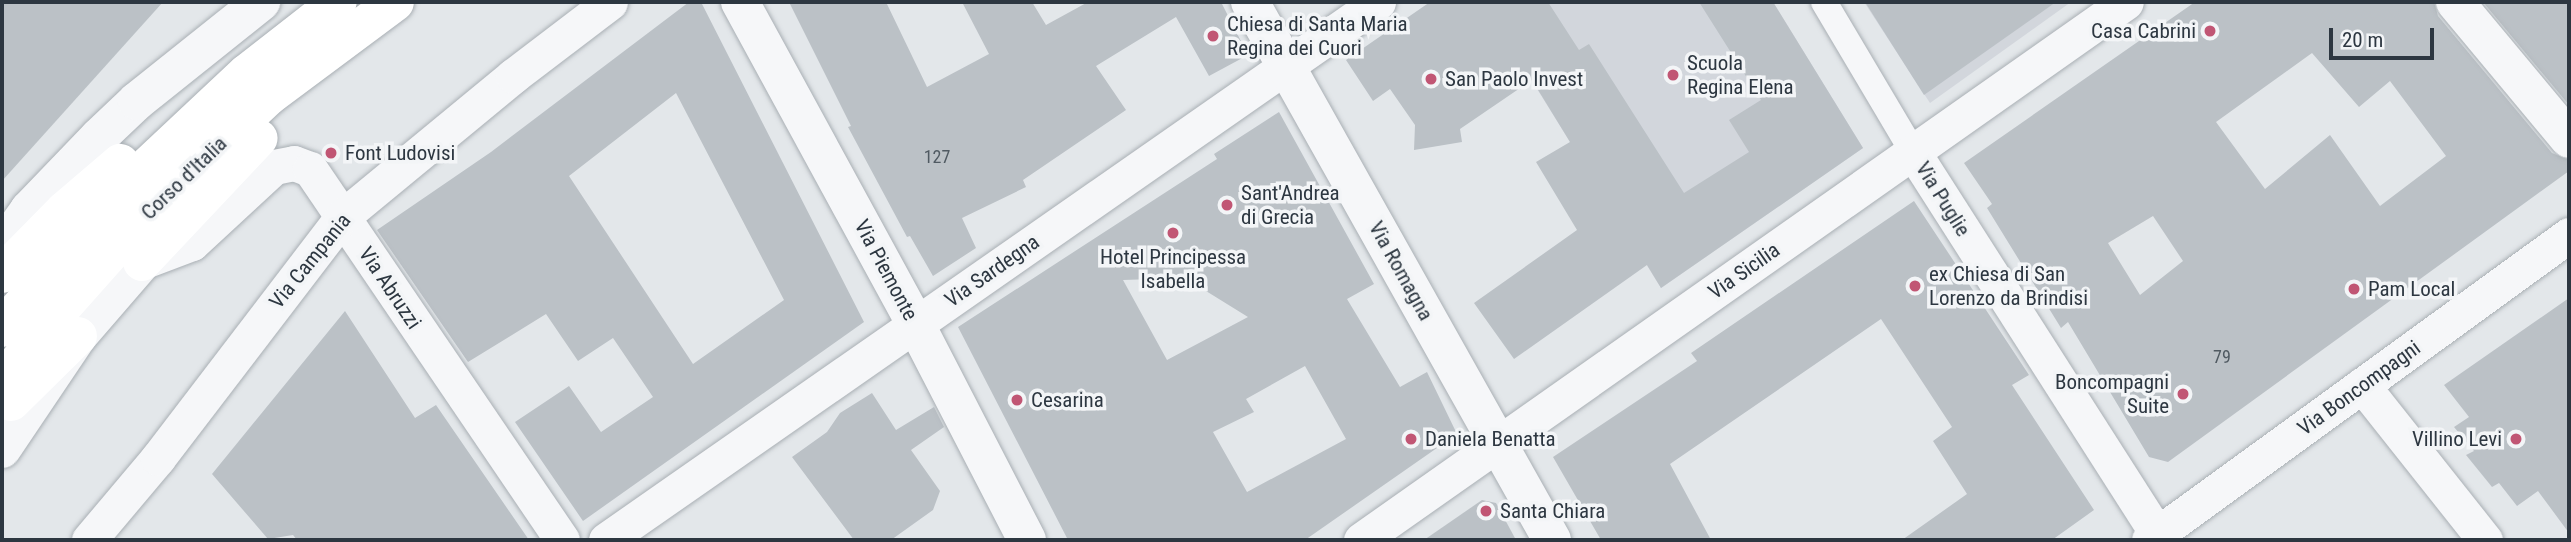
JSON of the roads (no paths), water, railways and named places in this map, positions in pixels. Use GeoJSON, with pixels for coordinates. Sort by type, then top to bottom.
{"type":"FeatureCollection","features":[{"type":"Feature","properties":{"kind":"main road","name":"Corso d'Italia"},"geometry":{"type":"LineString","coordinates":[[2,328],[107,207],[247,73],[338,2]]}},
{"type":"Feature","properties":{"kind":"main road","name":"Corso d'Italia"},"geometry":{"type":"LineString","coordinates":[[2,383],[48,323],[131,230],[193,168],[269,96],[386,8]]}},
{"type":"Feature","properties":{"kind":"main road"},"geometry":{"type":"LineString","coordinates":[[142,262],[386,8]]}},
{"type":"Feature","properties":{"kind":"main road"},"geometry":{"type":"LineString","coordinates":[[2,274],[64,211],[110,171],[184,113],[247,73]]}},
{"type":"Feature","properties":{"kind":"main road"},"geometry":{"type":"LineString","coordinates":[[2,410],[78,336]]}},
{"type":"Feature","properties":{"kind":"street"},"geometry":{"type":"LineString","coordinates":[[2,247],[29,210],[137,101],[261,2]]}},
{"type":"Feature","properties":{"kind":"street","name":"Via Campania"},"geometry":{"type":"LineString","coordinates":[[89,540],[158,458],[342,217],[513,76],[610,2]]}},
{"type":"Feature","properties":{"kind":"street","name":"Via Piemonte"},"geometry":{"type":"LineString","coordinates":[[740,2],[916,325],[1027,540]]}},
{"type":"Feature","properties":{"kind":"street","name":"Via Romagna"},"geometry":{"type":"LineString","coordinates":[[1250,2],[1552,540]]}},
{"type":"Feature","properties":{"kind":"street","name":"Via Sardegna"},"geometry":{"type":"LineString","coordinates":[[606,540],[1378,2]]}},
{"type":"Feature","properties":{"kind":"street","name":"Via Puglie"},"geometry":{"type":"LineString","coordinates":[[1824,2],[1913,152],[2153,537]]}},
{"type":"Feature","properties":{"kind":"street","name":"Via Sicilia"},"geometry":{"type":"LineString","coordinates":[[1361,540],[2126,2]]}},
{"type":"Feature","properties":{"kind":"street"},"geometry":{"type":"LineString","coordinates":[[2455,2],[2569,139]]}},
{"type":"Feature","properties":{"kind":"street","name":"Via Abruzzi"},"geometry":{"type":"LineString","coordinates":[[142,262],[192,243],[268,171],[280,165],[294,163],[310,170],[562,540]]}},
{"type":"Feature","properties":{"kind":"street","name":"Via Boncompagni"},"geometry":{"type":"LineString","coordinates":[[2153,537],[2569,235]]}},
{"type":"Feature","properties":{"kind":"street"},"geometry":{"type":"LineString","coordinates":[[2,449],[78,336],[142,262]]}},
{"type":"Feature","properties":{"kind":"street"},"geometry":{"type":"LineString","coordinates":[[2362,385],[2485,540]]}},
{"type":"Feature","properties":{"kind":"place","name":"Casa Cabrini"},"geometry":{"type":"Point","coordinates":[2210,31]}},
{"type":"Feature","properties":{"kind":"place","name":"Chiesa di Santa Maria Regina dei Cuori"},"geometry":{"type":"Point","coordinates":[1213,36]}},
{"type":"Feature","properties":{"kind":"place","name":"Scuola Regina Elena"},"geometry":{"type":"Point","coordinates":[1673,75]}},
{"type":"Feature","properties":{"kind":"place","name":"San Paolo Invest"},"geometry":{"type":"Point","coordinates":[1431,79]}},
{"type":"Feature","properties":{"kind":"place","name":"Font Ludovisi"},"geometry":{"type":"Point","coordinates":[331,153]}},
{"type":"Feature","properties":{"kind":"place","name":"Sant'Andrea di Grecia"},"geometry":{"type":"Point","coordinates":[1227,205]}},
{"type":"Feature","properties":{"kind":"place","name":"Hotel Principessa Isabella"},"geometry":{"type":"Point","coordinates":[1173,233]}},
{"type":"Feature","properties":{"kind":"place","name":"ex Chiesa di San Lorenzo da Brindisi"},"geometry":{"type":"Point","coordinates":[1915,286]}},
{"type":"Feature","properties":{"kind":"place","name":"Pam Local"},"geometry":{"type":"Point","coordinates":[2354,289]}},
{"type":"Feature","properties":{"kind":"place","name":"Boncompagni Suite"},"geometry":{"type":"Point","coordinates":[2183,394]}},
{"type":"Feature","properties":{"kind":"place","name":"Cesarina"},"geometry":{"type":"Point","coordinates":[1017,400]}},
{"type":"Feature","properties":{"kind":"place","name":"Daniela Benatta"},"geometry":{"type":"Point","coordinates":[1411,439]}},
{"type":"Feature","properties":{"kind":"place","name":"Villino Levi"},"geometry":{"type":"Point","coordinates":[2516,439]}},
{"type":"Feature","properties":{"kind":"place","name":"Santa Chiara"},"geometry":{"type":"Point","coordinates":[1486,511]}}]}
